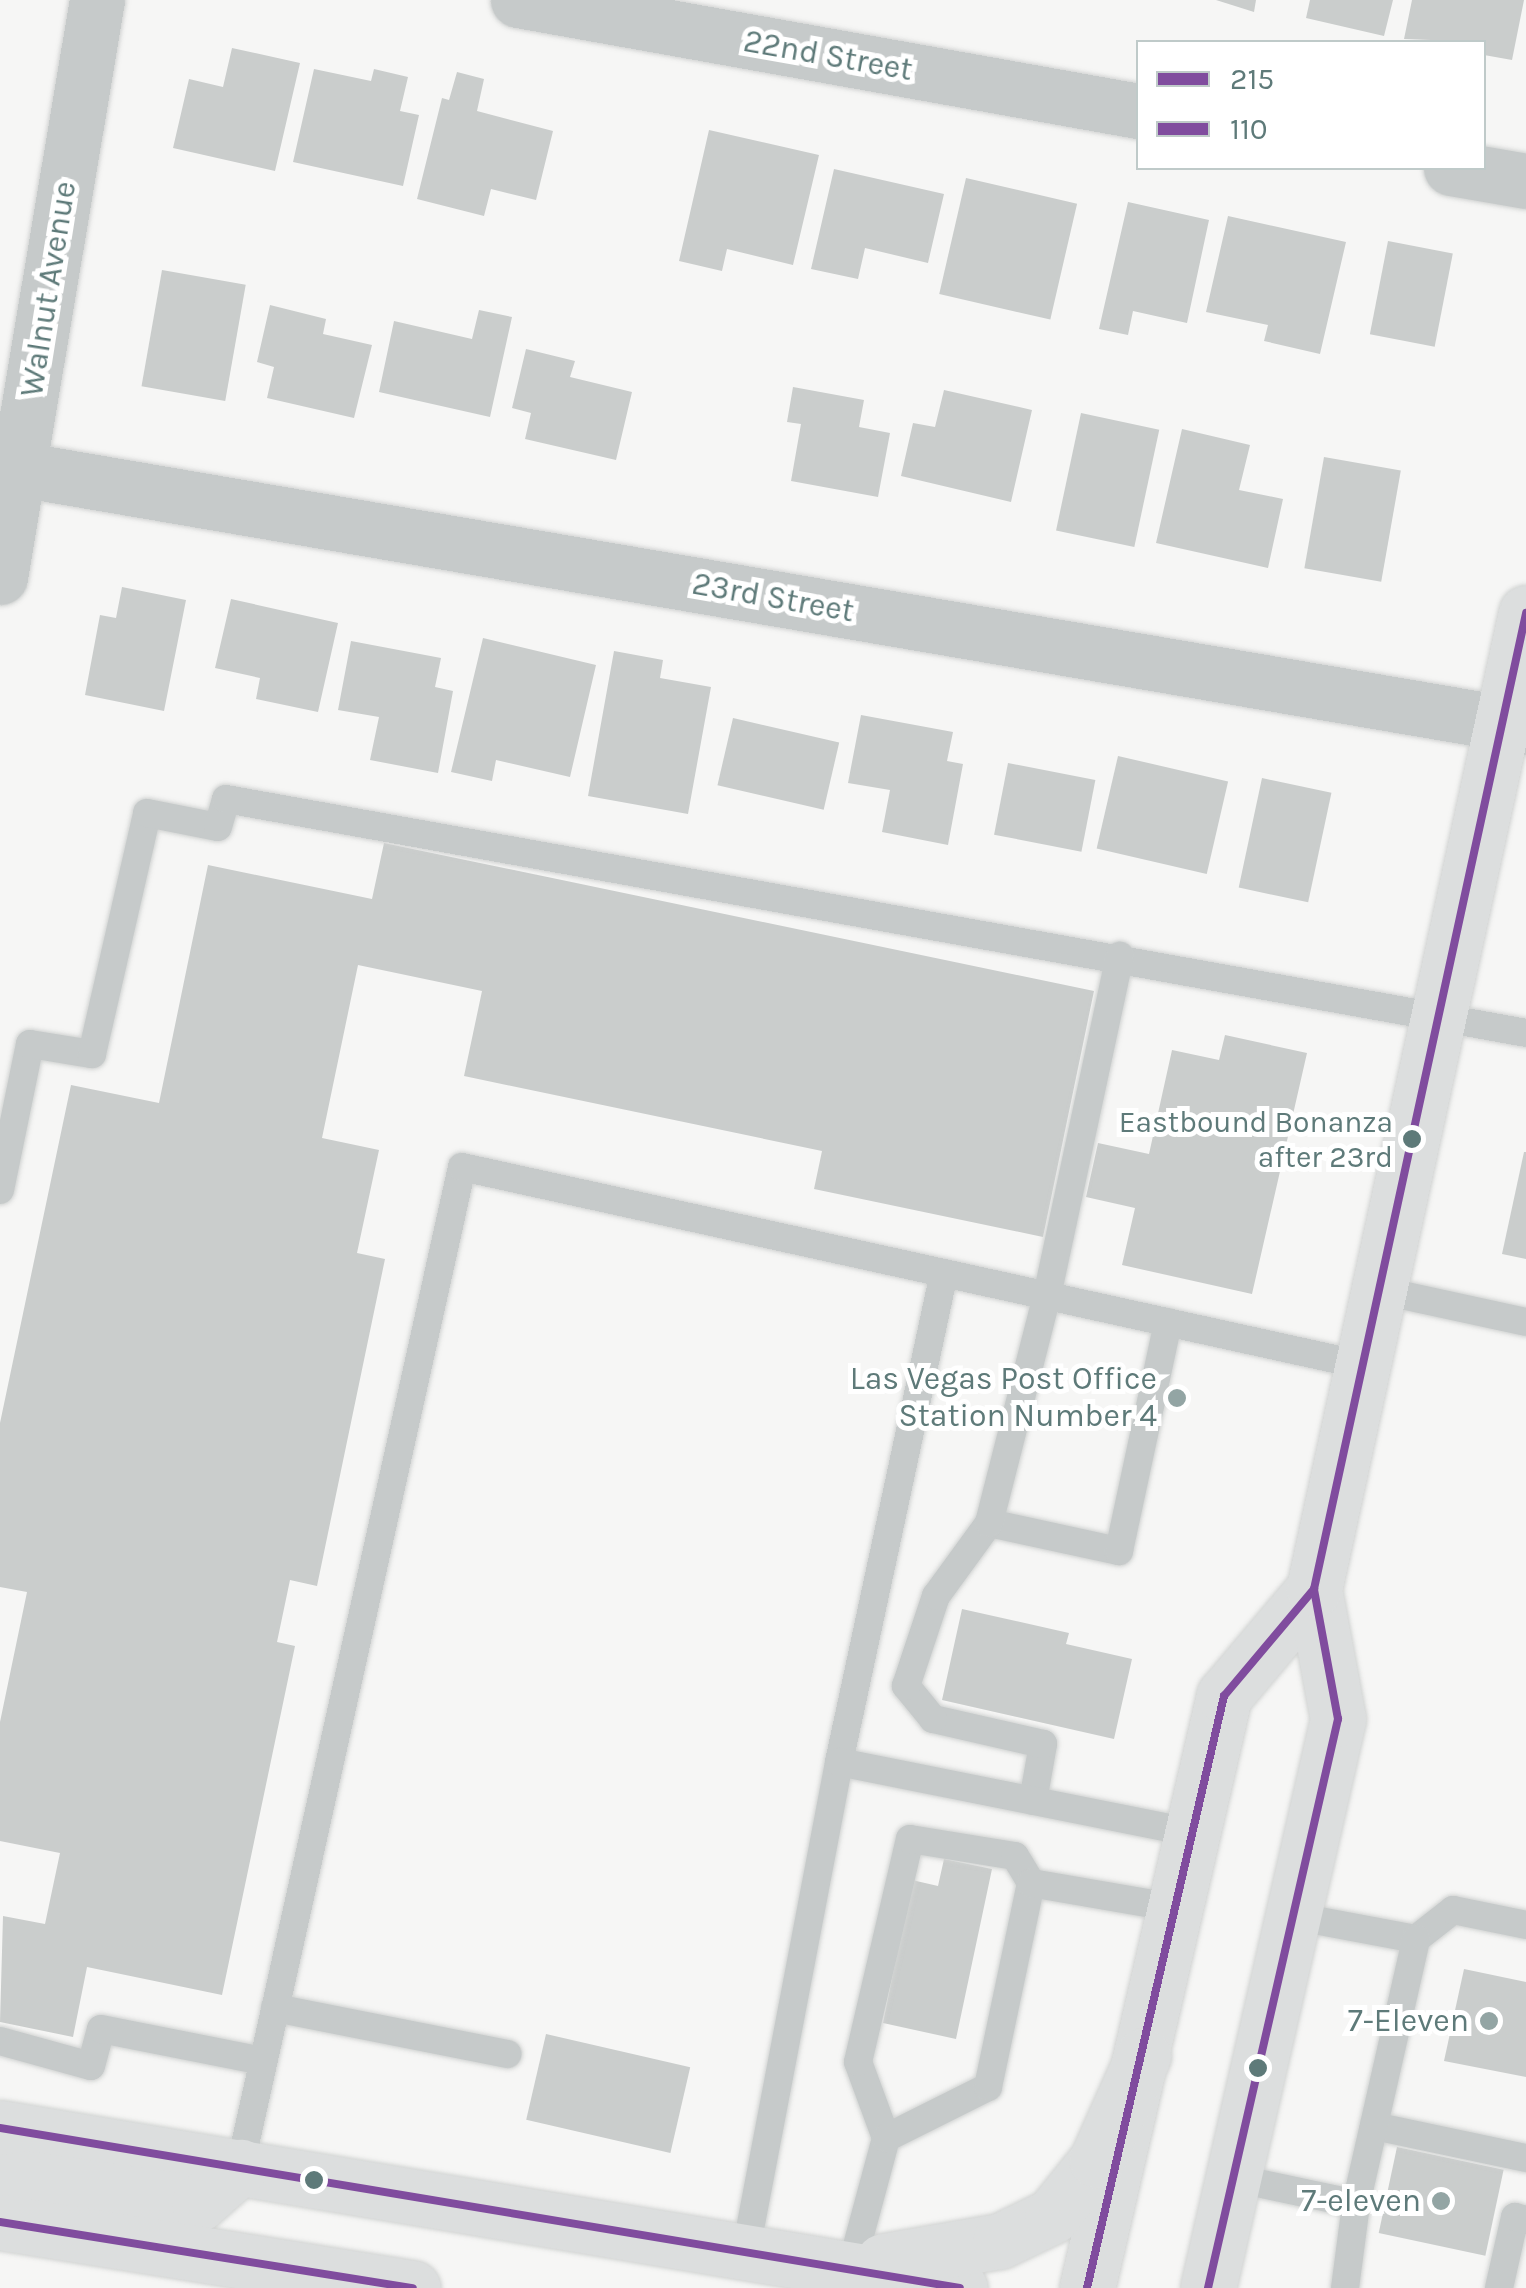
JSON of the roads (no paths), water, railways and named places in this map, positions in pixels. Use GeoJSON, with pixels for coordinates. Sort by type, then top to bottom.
{"type":"FeatureCollection","features":[{"type":"Feature","properties":{"kind":"main road"},"geometry":{"type":"LineString","coordinates":[[1208,2288],[1338,1719],[1314,1589],[1383,1291],[1439,1016],[1514,725],[1526,613]]}},
{"type":"Feature","properties":{"kind":"main road"},"geometry":{"type":"LineString","coordinates":[[1087,2288],[1224,1696],[1314,1589]]}},
{"type":"Feature","properties":{"kind":"main road"},"geometry":{"type":"LineString","coordinates":[[851,2268],[1000,2240],[1052,2216],[1097,2160],[1143,2056]]}},
{"type":"Feature","properties":{"kind":"main road"},"geometry":{"type":"LineString","coordinates":[[0,2128],[960,2288]]}},
{"type":"Feature","properties":{"kind":"main road"},"geometry":{"type":"LineString","coordinates":[[0,2183],[24,2178],[199,2203],[240,2167]]}},
{"type":"Feature","properties":{"kind":"main road"},"geometry":{"type":"LineString","coordinates":[[0,2222],[298,2279],[413,2288]]}},
{"type":"Feature","properties":{"kind":"street","name":"Walnut Avenue"},"geometry":{"type":"LineString","coordinates":[[0,578],[96,0]]}},
{"type":"Feature","properties":{"kind":"street","name":"22nd Street"},"geometry":{"type":"LineString","coordinates":[[518,0],[1136,112]]}},
{"type":"Feature","properties":{"kind":"street"},"geometry":{"type":"LineString","coordinates":[[1463,170],[1526,181]]}},
{"type":"Feature","properties":{"kind":"street","name":"23rd Street"},"geometry":{"type":"LineString","coordinates":[[19,469],[1514,725]]}},
{"type":"Feature","properties":{"kind":"lane"},"geometry":{"type":"LineString","coordinates":[[0,1190],[30,1044],[92,1054],[147,813],[218,827],[226,799],[1120,956],[1526,1033]]}},
{"type":"Feature","properties":{"kind":"lane"},"geometry":{"type":"LineString","coordinates":[[1033,1801],[1044,1744],[932,1719],[906,1686],[936,1596],[989,1523],[1048,1296],[1120,956]]}},
{"type":"Feature","properties":{"kind":"lane"},"geometry":{"type":"LineString","coordinates":[[240,2167],[462,1167],[1366,1366]]}},
{"type":"Feature","properties":{"kind":"lane"},"geometry":{"type":"LineString","coordinates":[[746,2250],[839,1762],[944,1274]]}},
{"type":"Feature","properties":{"kind":"lane"},"geometry":{"type":"LineString","coordinates":[[1383,1291],[1526,1322]]}},
{"type":"Feature","properties":{"kind":"lane"},"geometry":{"type":"LineString","coordinates":[[989,1523],[1119,1551],[1168,1322]]}},
{"type":"Feature","properties":{"kind":"lane"},"geometry":{"type":"LineString","coordinates":[[839,1762],[1193,1833]]}},
{"type":"Feature","properties":{"kind":"lane"},"geometry":{"type":"LineString","coordinates":[[851,2268],[886,2138],[858,2062],[910,1839],[1015,1856],[1032,1882],[988,2087],[886,2138]]}},
{"type":"Feature","properties":{"kind":"lane"},"geometry":{"type":"LineString","coordinates":[[1032,1882],[1176,1908]]}},
{"type":"Feature","properties":{"kind":"lane"},"geometry":{"type":"LineString","coordinates":[[1345,2288],[1356,2204],[1416,1940],[1453,1910],[1526,1926]]}},
{"type":"Feature","properties":{"kind":"lane"},"geometry":{"type":"LineString","coordinates":[[1293,1916],[1416,1940]]}},
{"type":"Feature","properties":{"kind":"lane"},"geometry":{"type":"LineString","coordinates":[[275,2008],[508,2054]]}},
{"type":"Feature","properties":{"kind":"lane"},"geometry":{"type":"LineString","coordinates":[[0,2042],[91,2066],[100,2029],[263,2061]]}},
{"type":"Feature","properties":{"kind":"lane"},"geometry":{"type":"LineString","coordinates":[[1374,2126],[1526,2158]]}},
{"type":"Feature","properties":{"kind":"lane"},"geometry":{"type":"LineString","coordinates":[[1234,2178],[1356,2204]]}},
{"type":"Feature","properties":{"kind":"lane"},"geometry":{"type":"LineString","coordinates":[[1499,2288],[1514,2217],[1526,2220]]}},
{"type":"Feature","properties":{"kind":"place","name":"Eastbound Bonanza after 23rd"},"geometry":{"type":"Point","coordinates":[1412,1139]}},
{"type":"Feature","properties":{"kind":"place","name":"Las Vegas Post Office Station Number 4"},"geometry":{"type":"Point","coordinates":[1177,1398]}},
{"type":"Feature","properties":{"kind":"place","name":"7-Eleven"},"geometry":{"type":"Point","coordinates":[1489,2021]}},
{"type":"Feature","properties":{"kind":"place","name":"7-eleven"},"geometry":{"type":"Point","coordinates":[1441,2201]}}]}
